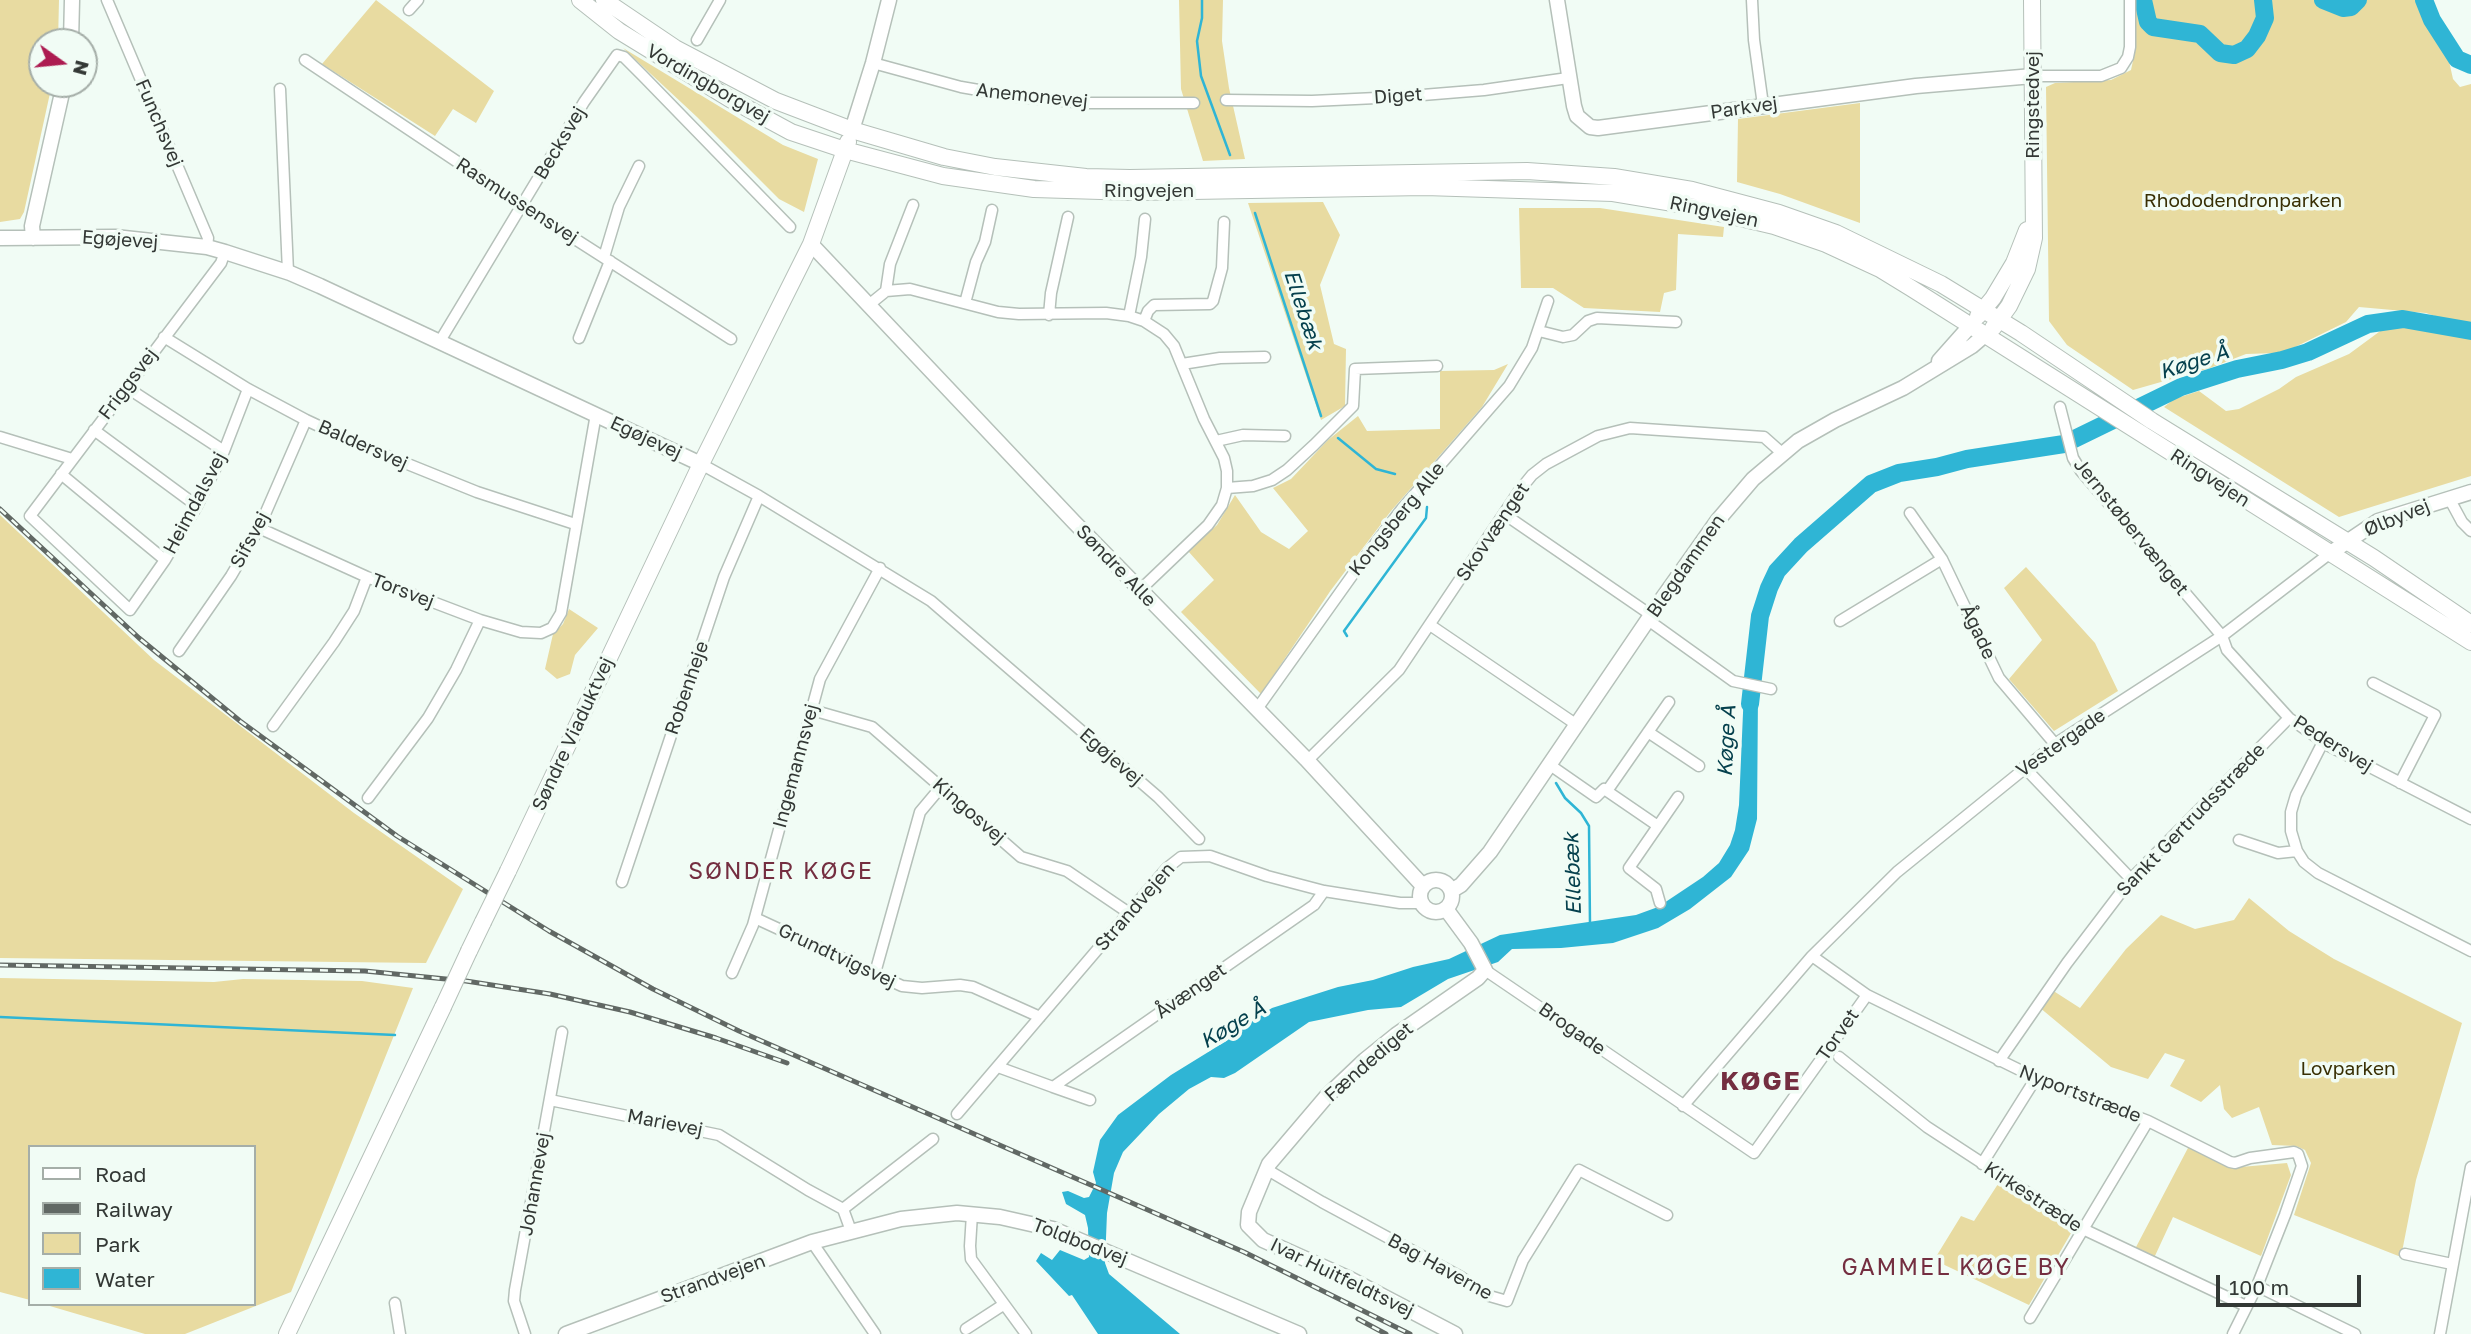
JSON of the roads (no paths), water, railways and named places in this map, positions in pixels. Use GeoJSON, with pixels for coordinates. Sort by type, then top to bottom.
{"type":"FeatureCollection","features":[{"type":"Feature","properties":{"kind":"main road","name":"Vordingborgvej"},"geometry":{"type":"LineString","coordinates":[[580,0],[620,31],[730,99],[791,132],[845,150]]}},
{"type":"Feature","properties":{"kind":"main road","name":"Vordingborgvej"},"geometry":{"type":"LineString","coordinates":[[604,0],[709,68],[776,101],[852,130]]}},
{"type":"Feature","properties":{"kind":"main road","name":"Ringstedvej"},"geometry":{"type":"LineString","coordinates":[[1986,334],[2010,306],[2027,269],[2034,238],[2032,0]]}},
{"type":"Feature","properties":{"kind":"main road","name":"Søndre Viaduktvej"},"geometry":{"type":"LineString","coordinates":[[287,1334],[701,464],[811,244],[852,130]]}},
{"type":"Feature","properties":{"kind":"main road","name":"Ringvejen"},"geometry":{"type":"LineString","coordinates":[[852,130],[957,159],[1009,169],[1086,177],[1527,171],[1614,177],[1735,199],[1836,233],[1941,284],[2152,421],[2347,541],[2471,624]]}},
{"type":"Feature","properties":{"kind":"main road","name":"Ringvejen"},"geometry":{"type":"LineString","coordinates":[[845,150],[943,176],[1034,189],[1135,192],[1425,187],[1613,193],[1731,214],[1774,226],[1826,244],[1880,269],[2471,642]]}},
{"type":"Feature","properties":{"kind":"main road","name":"Ringstedvej"},"geometry":{"type":"LineString","coordinates":[[1971,325],[1984,310],[2014,263],[2033,211]]}},
{"type":"Feature","properties":{"kind":"street"},"geometry":{"type":"LineString","coordinates":[[71,28],[72,0]]}},
{"type":"Feature","properties":{"kind":"street","name":"Funchsvej"},"geometry":{"type":"LineString","coordinates":[[107,0],[208,238],[207,247]]}},
{"type":"Feature","properties":{"kind":"street"},"geometry":{"type":"LineString","coordinates":[[409,10],[418,0]]}},
{"type":"Feature","properties":{"kind":"street"},"geometry":{"type":"LineString","coordinates":[[696,40],[720,0]]}},
{"type":"Feature","properties":{"kind":"street","name":"Parkvej"},"geometry":{"type":"LineString","coordinates":[[1557,0],[1577,116],[1590,127],[1916,86],[2033,76]]}},
{"type":"Feature","properties":{"kind":"street"},"geometry":{"type":"LineString","coordinates":[[1752,0],[1754,40],[1763,105]]}},
{"type":"Feature","properties":{"kind":"street"},"geometry":{"type":"LineString","coordinates":[[2033,76],[2101,76],[2121,68],[2128,57],[2130,47],[2130,0]]}},
{"type":"Feature","properties":{"kind":"street"},"geometry":{"type":"LineString","coordinates":[[852,130],[873,64],[885,1]]}},
{"type":"Feature","properties":{"kind":"street","name":"Becksvej"},"geometry":{"type":"LineString","coordinates":[[440,341],[591,92],[617,54],[624,57],[643,76],[790,227]]}},
{"type":"Feature","properties":{"kind":"street","name":"Rasmussensvej"},"geometry":{"type":"LineString","coordinates":[[305,60],[522,205],[731,339]]}},
{"type":"Feature","properties":{"kind":"street","name":"Anemonevej"},"geometry":{"type":"LineString","coordinates":[[873,64],[961,88],[1019,97],[1087,103],[1194,103]]}},
{"type":"Feature","properties":{"kind":"street","name":"Diget"},"geometry":{"type":"LineString","coordinates":[[1226,100],[1312,101],[1398,97],[1483,90],[1569,78]]}},
{"type":"Feature","properties":{"kind":"street"},"geometry":{"type":"LineString","coordinates":[[280,89],[288,272]]}},
{"type":"Feature","properties":{"kind":"street"},"geometry":{"type":"LineString","coordinates":[[33,238],[32,226],[61,98]]}},
{"type":"Feature","properties":{"kind":"street"},"geometry":{"type":"LineString","coordinates":[[579,338],[607,259],[619,207],[639,166]]}},
{"type":"Feature","properties":{"kind":"street"},"geometry":{"type":"LineString","coordinates":[[886,291],[890,264],[913,205]]}},
{"type":"Feature","properties":{"kind":"street"},"geometry":{"type":"LineString","coordinates":[[965,303],[976,262],[985,242],[992,210]]}},
{"type":"Feature","properties":{"kind":"street"},"geometry":{"type":"LineString","coordinates":[[1049,315],[1051,293],[1068,217]]}},
{"type":"Feature","properties":{"kind":"street"},"geometry":{"type":"LineString","coordinates":[[1129,316],[1141,257],[1145,219]]}},
{"type":"Feature","properties":{"kind":"street"},"geometry":{"type":"LineString","coordinates":[[1144,321],[1154,305],[1210,304],[1213,301],[1222,268],[1224,222]]}},
{"type":"Feature","properties":{"kind":"street","name":"Egøjevej"},"geometry":{"type":"LineString","coordinates":[[0,238],[116,237],[207,247],[288,272],[701,464],[932,601],[1158,797],[1199,839]]}},
{"type":"Feature","properties":{"kind":"street","name":"Søndre Alle"},"geometry":{"type":"LineString","coordinates":[[811,244],[870,304],[939,381],[1307,761],[1423,887]]}},
{"type":"Feature","properties":{"kind":"street","name":"Friggsvej"},"geometry":{"type":"LineString","coordinates":[[130,610],[30,516],[221,263],[225,252]]}},
{"type":"Feature","properties":{"kind":"street"},"geometry":{"type":"LineString","coordinates":[[870,304],[886,291],[910,289],[998,312],[1049,315],[1106,313],[1129,316],[1144,321],[1164,334],[1174,346],[1224,458],[1227,488],[1222,505],[1208,525],[1140,590]]}},
{"type":"Feature","properties":{"kind":"street","name":"Kongsberg Alle"},"geometry":{"type":"LineString","coordinates":[[1257,709],[1394,519],[1508,386],[1527,357],[1539,331],[1548,301]]}},
{"type":"Feature","properties":{"kind":"street"},"geometry":{"type":"LineString","coordinates":[[1539,331],[1563,337],[1573,335],[1588,321],[1597,318],[1676,322]]}},
{"type":"Feature","properties":{"kind":"street","name":"Blegdammen"},"geometry":{"type":"LineString","coordinates":[[1935,368],[1943,355],[1971,325]]}},
{"type":"Feature","properties":{"kind":"street","name":"Blegdammen"},"geometry":{"type":"LineString","coordinates":[[1449,888],[1503,833],[1731,503],[1782,453],[1825,426],[1903,388],[1972,346],[1986,334]]}},
{"type":"Feature","properties":{"kind":"street","name":"Baldersvej"},"geometry":{"type":"LineString","coordinates":[[164,337],[248,389],[306,420],[404,464],[477,492],[575,524]]}},
{"type":"Feature","properties":{"kind":"street"},"geometry":{"type":"LineString","coordinates":[[1182,364],[1220,358],[1265,357]]}},
{"type":"Feature","properties":{"kind":"street"},"geometry":{"type":"LineString","coordinates":[[1227,488],[1253,486],[1272,480],[1314,445],[1353,406],[1355,369],[1437,366]]}},
{"type":"Feature","properties":{"kind":"street"},"geometry":{"type":"LineString","coordinates":[[126,387],[224,451]]}},
{"type":"Feature","properties":{"kind":"street","name":"Heimdalsvej"},"geometry":{"type":"LineString","coordinates":[[130,610],[165,560],[197,506],[224,451],[248,389]]}},
{"type":"Feature","properties":{"kind":"street","name":"Jernstøbervænget"},"geometry":{"type":"LineString","coordinates":[[2060,407],[2073,458],[2081,471],[2222,636]]}},
{"type":"Feature","properties":{"kind":"street"},"geometry":{"type":"LineString","coordinates":[[575,524],[596,414]]}},
{"type":"Feature","properties":{"kind":"street","name":"Sifsvej"},"geometry":{"type":"LineString","coordinates":[[179,651],[231,576],[259,527],[306,420]]}},
{"type":"Feature","properties":{"kind":"street","name":"Skovvænget"},"geometry":{"type":"LineString","coordinates":[[1307,761],[1388,682],[1532,475],[1546,464],[1598,436],[1630,428],[1764,437],[1782,453]]}},
{"type":"Feature","properties":{"kind":"street"},"geometry":{"type":"LineString","coordinates":[[94,430],[197,506]]}},
{"type":"Feature","properties":{"kind":"street"},"geometry":{"type":"LineString","coordinates":[[1216,441],[1243,435],[1285,436]]}},
{"type":"Feature","properties":{"kind":"street"},"geometry":{"type":"LineString","coordinates":[[0,437],[72,459]]}},
{"type":"Feature","properties":{"kind":"street"},"geometry":{"type":"LineString","coordinates":[[61,474],[165,560]]}},
{"type":"Feature","properties":{"kind":"street","name":"Ølbyvej"},"geometry":{"type":"LineString","coordinates":[[2329,554],[2378,522],[2471,492]]}},
{"type":"Feature","properties":{"kind":"street","name":"Robenheje"},"geometry":{"type":"LineString","coordinates":[[622,882],[724,577],[759,496]]}},
{"type":"Feature","properties":{"kind":"street"},"geometry":{"type":"LineString","coordinates":[[2449,498],[2462,522],[2471,531]]}},
{"type":"Feature","properties":{"kind":"street","name":"Ågade"},"geometry":{"type":"LineString","coordinates":[[1910,513],[1942,559],[1999,678],[2055,744]]}},
{"type":"Feature","properties":{"kind":"street"},"geometry":{"type":"LineString","coordinates":[[1504,514],[1739,684],[1771,689]]}},
{"type":"Feature","properties":{"kind":"street","name":"Torsvej"},"geometry":{"type":"LineString","coordinates":[[259,527],[367,577],[480,620],[533,634],[552,628],[561,613],[575,524]]}},
{"type":"Feature","properties":{"kind":"street","name":"Vestergade"},"geometry":{"type":"LineString","coordinates":[[1812,956],[1897,872],[2024,767],[2222,636],[2329,554]]}},
{"type":"Feature","properties":{"kind":"street"},"geometry":{"type":"LineString","coordinates":[[1840,621],[1942,559]]}},
{"type":"Feature","properties":{"kind":"street","name":"Ingemannsvej"},"geometry":{"type":"LineString","coordinates":[[732,973],[755,918],[820,679],[880,568]]}},
{"type":"Feature","properties":{"kind":"street"},"geometry":{"type":"LineString","coordinates":[[273,726],[354,611],[367,577]]}},
{"type":"Feature","properties":{"kind":"street"},"geometry":{"type":"LineString","coordinates":[[368,798],[428,718],[456,670],[480,620]]}},
{"type":"Feature","properties":{"kind":"street"},"geometry":{"type":"LineString","coordinates":[[1430,625],[1577,725]]}},
{"type":"Feature","properties":{"kind":"street","name":"Pedersvej"},"geometry":{"type":"LineString","coordinates":[[2222,636],[2227,650],[2289,718],[2323,742],[2471,820]]}},
{"type":"Feature","properties":{"kind":"street"},"geometry":{"type":"LineString","coordinates":[[2373,683],[2435,715],[2400,783]]}},
{"type":"Feature","properties":{"kind":"street"},"geometry":{"type":"LineString","coordinates":[[1607,791],[1669,702]]}},
{"type":"Feature","properties":{"kind":"street","name":"Kingosvej"},"geometry":{"type":"LineString","coordinates":[[812,710],[872,727],[1021,857],[1067,871],[1129,913]]}},
{"type":"Feature","properties":{"kind":"street","name":"Sankt Gertrudsstræde"},"geometry":{"type":"LineString","coordinates":[[1999,1061],[2067,963],[2131,879],[2289,718]]}},
{"type":"Feature","properties":{"kind":"street"},"geometry":{"type":"LineString","coordinates":[[1648,732],[1699,766]]}},
{"type":"Feature","properties":{"kind":"street"},"geometry":{"type":"LineString","coordinates":[[2323,742],[2293,804],[2291,831],[2297,851],[2318,873],[2471,951]]}},
{"type":"Feature","properties":{"kind":"street"},"geometry":{"type":"LineString","coordinates":[[1550,765],[1596,797],[1604,789],[1658,826]]}},
{"type":"Feature","properties":{"kind":"street"},"geometry":{"type":"LineString","coordinates":[[2024,767],[2131,879]]}},
{"type":"Feature","properties":{"kind":"street"},"geometry":{"type":"LineString","coordinates":[[876,973],[919,812],[941,787]]}},
{"type":"Feature","properties":{"kind":"street"},"geometry":{"type":"LineString","coordinates":[[1660,903],[1656,889],[1629,868],[1678,797]]}},
{"type":"Feature","properties":{"kind":"street"},"geometry":{"type":"LineString","coordinates":[[2239,840],[2278,853],[2297,851]]}},
{"type":"Feature","properties":{"kind":"street","name":"Strandvejen"},"geometry":{"type":"LineString","coordinates":[[957,1114],[1175,860],[1193,855],[1210,856],[1266,876],[1324,891],[1394,902],[1421,903]]}},
{"type":"Feature","properties":{"kind":"street"},"geometry":{"type":"LineString","coordinates":[[1432,881],[1449,888],[1451,901],[1446,909],[1432,912],[1421,903],[1420,894],[1423,887],[1432,881]]}},
{"type":"Feature","properties":{"kind":"street","name":"Åvænget"},"geometry":{"type":"LineString","coordinates":[[1053,1087],[1314,905],[1324,891]]}},
{"type":"Feature","properties":{"kind":"street","name":"Brogade"},"geometry":{"type":"LineString","coordinates":[[1446,909],[1472,945],[1485,970],[1683,1106]]}},
{"type":"Feature","properties":{"kind":"street","name":"Grundtvigsvej"},"geometry":{"type":"LineString","coordinates":[[755,918],[902,986],[922,989],[960,985],[973,987],[1040,1017]]}},
{"type":"Feature","properties":{"kind":"street"},"geometry":{"type":"LineString","coordinates":[[1683,1106],[1812,956]]}},
{"type":"Feature","properties":{"kind":"street","name":"Torvet"},"geometry":{"type":"LineString","coordinates":[[1683,1106],[1754,1153],[1867,995],[1812,956]]}},
{"type":"Feature","properties":{"kind":"street","name":"Fændediget"},"geometry":{"type":"LineString","coordinates":[[1266,1169],[1299,1127],[1365,1060],[1478,978],[1485,970]]}},
{"type":"Feature","properties":{"kind":"street","name":"Nyportstræde"},"geometry":{"type":"LineString","coordinates":[[1867,995],[1999,1061],[2148,1121],[2230,1162],[2294,1152],[2298,1154],[2302,1166],[2257,1286]]}},
{"type":"Feature","properties":{"kind":"street","name":"Johannevej"},"geometry":{"type":"LineString","coordinates":[[525,1334],[516,1309],[515,1290],[562,1032]]}},
{"type":"Feature","properties":{"kind":"street","name":"Kirkestræde"},"geometry":{"type":"LineString","coordinates":[[1839,1057],[1927,1127],[2083,1229],[2246,1306]]}},
{"type":"Feature","properties":{"kind":"street"},"geometry":{"type":"LineString","coordinates":[[998,1067],[1090,1100]]}},
{"type":"Feature","properties":{"kind":"street"},"geometry":{"type":"LineString","coordinates":[[1982,1164],[2036,1078]]}},
{"type":"Feature","properties":{"kind":"street","name":"Marievej"},"geometry":{"type":"LineString","coordinates":[[550,1100],[719,1135],[808,1191],[843,1209]]}},
{"type":"Feature","properties":{"kind":"street"},"geometry":{"type":"LineString","coordinates":[[2030,1318],[2148,1121]]}},
{"type":"Feature","properties":{"kind":"street"},"geometry":{"type":"LineString","coordinates":[[851,1231],[843,1209],[933,1139]]}},
{"type":"Feature","properties":{"kind":"street"},"geometry":{"type":"LineString","coordinates":[[2440,1334],[2471,1167]]}},
{"type":"Feature","properties":{"kind":"street","name":"Bag Haverne"},"geometry":{"type":"LineString","coordinates":[[1266,1169],[1461,1277],[1486,1295],[1507,1301],[1523,1260],[1579,1170],[1667,1215]]}},
{"type":"Feature","properties":{"kind":"street","name":"Ivar Huitfeldtsvej"},"geometry":{"type":"LineString","coordinates":[[1266,1169],[1249,1212],[1248,1225],[1256,1234],[1455,1334]]}},
{"type":"Feature","properties":{"kind":"street"},"geometry":{"type":"LineString","coordinates":[[972,1213],[971,1259],[1026,1334]]}},
{"type":"Feature","properties":{"kind":"street","name":"Toldbodvej"},"geometry":{"type":"LineString","coordinates":[[851,1231],[918,1215],[972,1213],[1032,1223],[1084,1240],[1299,1334]]}},
{"type":"Feature","properties":{"kind":"street","name":"Strandvejen"},"geometry":{"type":"LineString","coordinates":[[566,1334],[585,1331],[812,1242],[851,1231]]}},
{"type":"Feature","properties":{"kind":"street"},"geometry":{"type":"LineString","coordinates":[[812,1242],[875,1334]]}},
{"type":"Feature","properties":{"kind":"street"},"geometry":{"type":"LineString","coordinates":[[2405,1254],[2452,1264]]}},
{"type":"Feature","properties":{"kind":"street"},"geometry":{"type":"LineString","coordinates":[[2233,1334],[2257,1286],[2355,1334]]}},
{"type":"Feature","properties":{"kind":"street"},"geometry":{"type":"LineString","coordinates":[[395,1303],[400,1334]]}},
{"type":"Feature","properties":{"kind":"street"},"geometry":{"type":"LineString","coordinates":[[961,1332],[1003,1305]]}},
{"type":"Feature","properties":{"kind":"water"},"geometry":{"type":"Polygon","coordinates":[[[1744,690],[1758,693],[1757,819],[1749,850],[1731,877],[1690,909],[1658,928],[1613,943],[1512,949],[1498,962],[1448,979],[1401,1007],[1368,1010],[1309,1022],[1235,1073],[1224,1078],[1211,1077],[1189,1089],[1159,1114],[1123,1152],[1114,1173],[1107,1213],[1105,1263],[1109,1274],[1180,1334],[1098,1334],[1072,1295],[1069,1296],[1036,1261],[1041,1253],[1052,1260],[1060,1250],[1084,1260],[1089,1257],[1085,1215],[1066,1204],[1062,1192],[1089,1197],[1096,1183],[1093,1172],[1100,1140],[1118,1115],[1171,1075],[1231,1038],[1272,1008],[1338,987],[1449,959],[1500,935],[1636,915],[1658,907],[1703,877],[1719,863],[1735,830],[1739,805],[1744,690]]]}},
{"type":"Feature","properties":{"kind":"waterway","name":"Ellebæk"},"geometry":{"type":"LineString","coordinates":[[1202,0],[1202,18],[1197,41],[1201,76],[1230,155]]}},
{"type":"Feature","properties":{"kind":"waterway","name":"Køge Å"},"geometry":{"type":"LineString","coordinates":[[2143,0],[2148,22],[2153,27],[2200,34],[2220,53],[2234,55],[2247,49],[2257,36],[2265,18],[2263,0]]}},
{"type":"Feature","properties":{"kind":"waterway","name":"Køge Å"},"geometry":{"type":"LineString","coordinates":[[2323,0],[2343,8],[2351,7],[2358,0]]}},
{"type":"Feature","properties":{"kind":"waterway","name":"Køge Å"},"geometry":{"type":"LineString","coordinates":[[2424,0],[2432,20],[2457,59],[2471,65]]}},
{"type":"Feature","properties":{"kind":"waterway","name":"Ellebæk"},"geometry":{"type":"LineString","coordinates":[[1255,213],[1321,416]]}},
{"type":"Feature","properties":{"kind":"waterway","name":"Køge Å"},"geometry":{"type":"LineString","coordinates":[[1750,704],[1760,616],[1777,571],[1801,545],[1871,484],[1899,473],[2064,444],[2181,387],[2237,369],[2308,352],[2368,324],[2403,319],[2471,331]]}},
{"type":"Feature","properties":{"kind":"waterway","name":"Ellebæk"},"geometry":{"type":"LineString","coordinates":[[1338,438],[1376,469],[1395,474]]}},
{"type":"Feature","properties":{"kind":"waterway","name":"Ellebæk"},"geometry":{"type":"LineString","coordinates":[[1347,636],[1344,631],[1426,518],[1427,507]]}},
{"type":"Feature","properties":{"kind":"waterway","name":"Ellebæk"},"geometry":{"type":"LineString","coordinates":[[1556,783],[1589,826],[1590,925]]}},
{"type":"Feature","properties":{"kind":"waterway"},"geometry":{"type":"LineString","coordinates":[[0,1017],[395,1035]]}},
{"type":"Feature","properties":{"kind":"railway"},"geometry":{"type":"LineString","coordinates":[[0,509],[139,638],[240,721],[397,836],[549,931],[653,989],[739,1031],[1244,1252],[1410,1334]]}},
{"type":"Feature","properties":{"kind":"railway"},"geometry":{"type":"LineString","coordinates":[[0,965],[365,971],[466,981],[550,994],[630,1012],[787,1063]]}},
{"type":"Feature","properties":{"kind":"railway"},"geometry":{"type":"LineString","coordinates":[[1358,1319],[1386,1334]]}},
{"type":"Feature","properties":{"kind":"district","name":"SØNDER KØGE"},"geometry":{"type":"Point","coordinates":[781,872]}},
{"type":"Feature","properties":{"kind":"district","name":"KØGE"},"geometry":{"type":"Point","coordinates":[1761,1082]}},
{"type":"Feature","properties":{"kind":"district","name":"GAMMEL KØGE BY"},"geometry":{"type":"Point","coordinates":[1956,1268]}},
{"type":"Feature","properties":{"kind":"park label","name":"Rhododendronparken"},"geometry":{"type":"Point","coordinates":[2243,201]}},
{"type":"Feature","properties":{"kind":"park label","name":"Lovparken"},"geometry":{"type":"Point","coordinates":[2348,1069]}}]}
